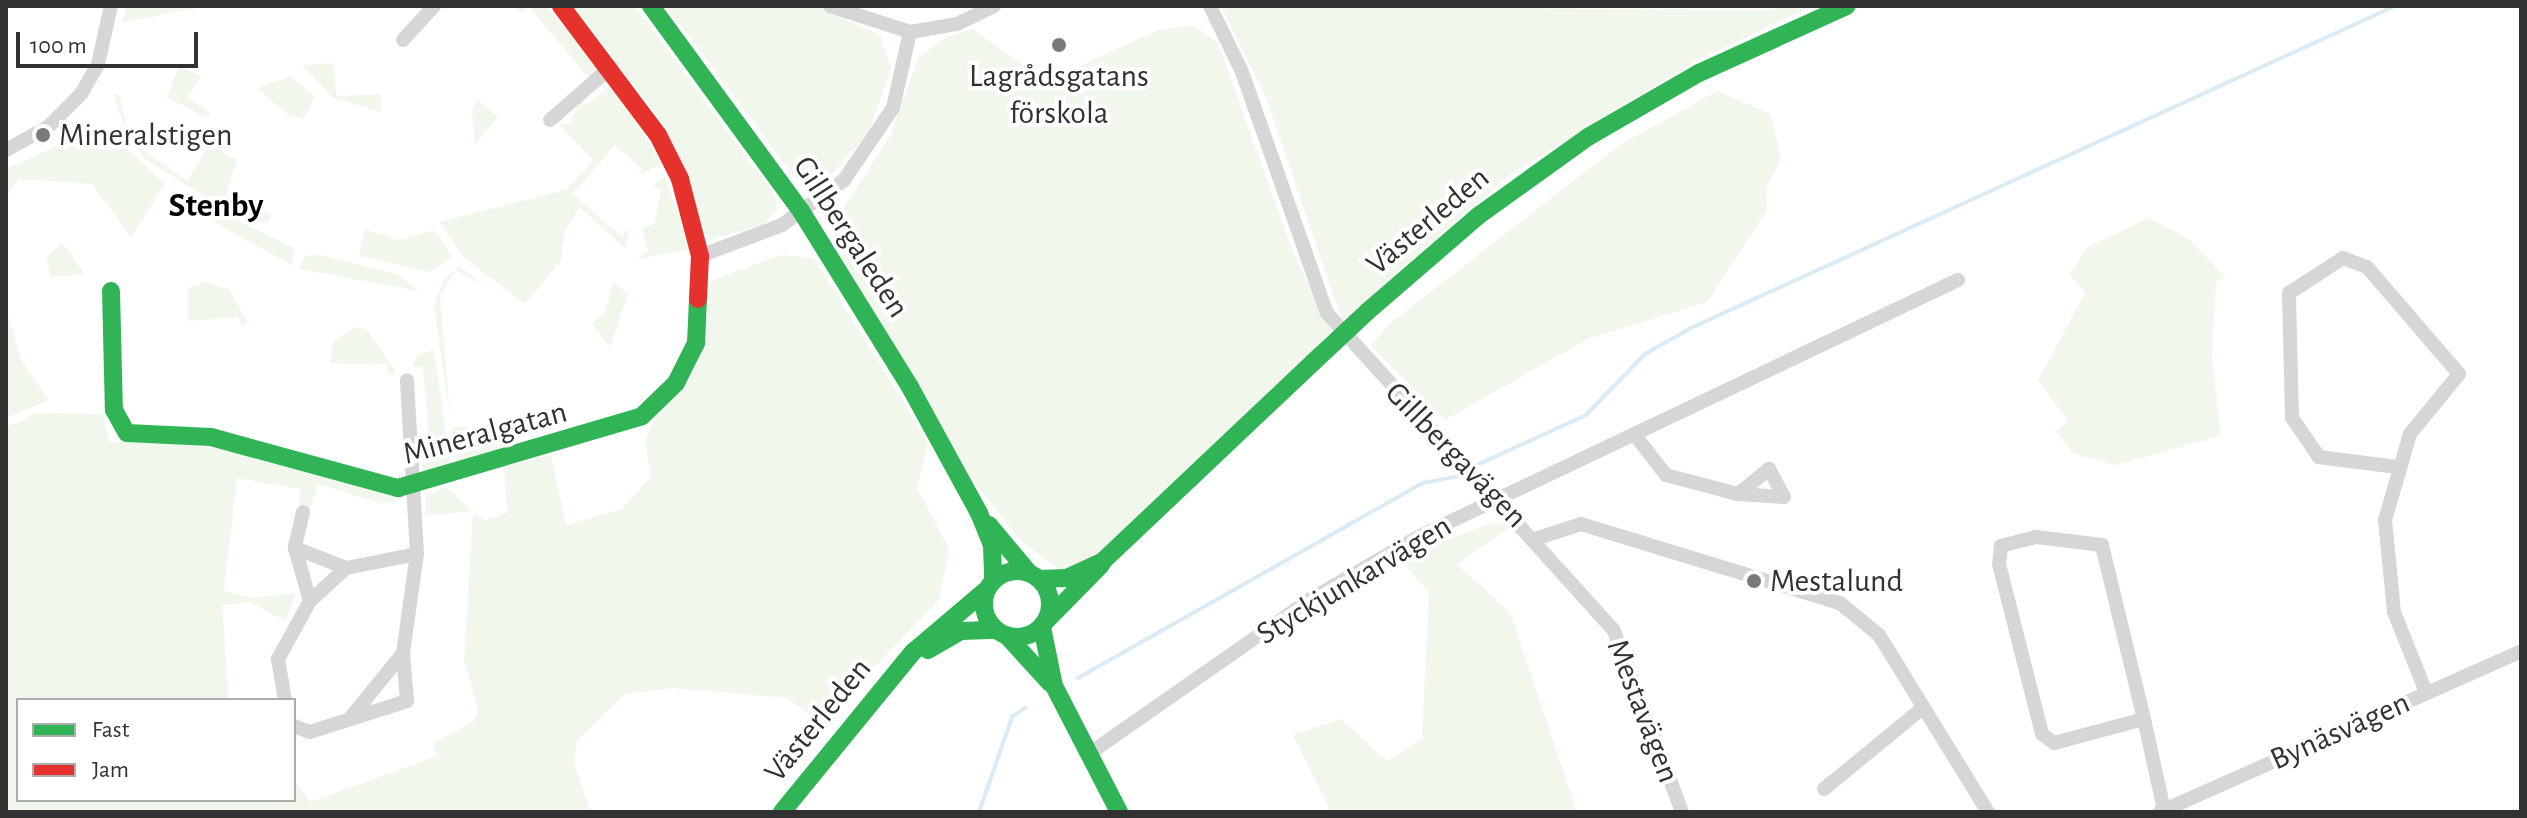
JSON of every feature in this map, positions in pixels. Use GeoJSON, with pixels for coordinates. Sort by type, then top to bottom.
{"type":"FeatureCollection","features":[{"type":"Feature","properties":{"kind":"main road","name":"Mineralgatan"},"geometry":{"type":"LineString","coordinates":[[111,291],[119,429],[211,437],[363,483],[416,487],[642,416],[676,383],[696,343],[700,256],[680,179],[611,67],[561,6]]}},
{"type":"Feature","properties":{"kind":"main road","name":"Gillbergaleden"},"geometry":{"type":"LineString","coordinates":[[651,6],[801,211],[979,513],[992,545],[990,585]]}},
{"type":"Feature","properties":{"kind":"main road","name":"Västerleden"},"geometry":{"type":"LineString","coordinates":[[1043,624],[1103,561],[1321,355],[1478,216],[1588,137],[1736,54],[1847,6]]}},
{"type":"Feature","properties":{"kind":"main road","name":"Gillbergaleden"},"geometry":{"type":"LineString","coordinates":[[979,513],[1034,576]]}},
{"type":"Feature","properties":{"kind":"main road","name":"Västerleden"},"geometry":{"type":"LineString","coordinates":[[1034,576],[1067,578],[1103,561]]}},
{"type":"Feature","properties":{"kind":"main road"},"geometry":{"type":"LineString","coordinates":[[1054,686],[1043,624],[1050,602],[1034,576],[990,585],[983,609],[1001,633],[1054,686],[1119,812]]}},
{"type":"Feature","properties":{"kind":"main road","name":"Västerleden"},"geometry":{"type":"LineString","coordinates":[[782,812],[901,666],[990,585]]}},
{"type":"Feature","properties":{"kind":"main road"},"geometry":{"type":"LineString","coordinates":[[1001,633],[1043,624]]}},
{"type":"Feature","properties":{"kind":"main road","name":"Västerleden"},"geometry":{"type":"LineString","coordinates":[[901,666],[961,631],[1001,633]]}},
{"type":"Feature","properties":{"kind":"street"},"geometry":{"type":"LineString","coordinates":[[6,150],[48,127],[81,94],[98,64],[111,6]]}},
{"type":"Feature","properties":{"kind":"street"},"geometry":{"type":"LineString","coordinates":[[403,40],[434,6]]}},
{"type":"Feature","properties":{"kind":"street"},"geometry":{"type":"LineString","coordinates":[[830,6],[910,32],[957,24],[994,6]]}},
{"type":"Feature","properties":{"kind":"street","name":"Gillbergavägen"},"geometry":{"type":"LineString","coordinates":[[1210,6],[1242,72],[1327,313],[1497,500],[1538,538],[1581,524],[1822,594],[1870,624],[1988,812]]}},
{"type":"Feature","properties":{"kind":"street"},"geometry":{"type":"LineString","coordinates":[[700,256],[766,234],[844,180],[873,144],[893,108],[910,32]]}},
{"type":"Feature","properties":{"kind":"street"},"geometry":{"type":"LineString","coordinates":[[550,120],[611,67]]}},
{"type":"Feature","properties":{"kind":"street"},"geometry":{"type":"LineString","coordinates":[[2397,467],[2319,457],[2292,418],[2289,293],[2343,258],[2367,267],[2459,374],[2422,416],[2397,467],[2385,520],[2386,565],[2394,612],[2426,692]]}},
{"type":"Feature","properties":{"kind":"street","name":"Styckjunkarvägen"},"geometry":{"type":"LineString","coordinates":[[1090,753],[1309,600],[1497,500],[1958,280]]}},
{"type":"Feature","properties":{"kind":"street"},"geometry":{"type":"LineString","coordinates":[[296,728],[304,734],[352,716],[404,706],[403,653],[417,554],[416,487],[407,380]]}},
{"type":"Feature","properties":{"kind":"street"},"geometry":{"type":"LineString","coordinates":[[1634,434],[1658,471],[1738,494]]}},
{"type":"Feature","properties":{"kind":"street"},"geometry":{"type":"LineString","coordinates":[[303,512],[295,548],[310,601]]}},
{"type":"Feature","properties":{"kind":"street"},"geometry":{"type":"LineString","coordinates":[[2144,719],[2047,740],[1999,564],[2001,546],[2036,537],[2102,545],[2144,719],[2162,811]]}},
{"type":"Feature","properties":{"kind":"street","name":"Mestavägen"},"geometry":{"type":"LineString","coordinates":[[1538,538],[1626,651],[1682,812]]}},
{"type":"Feature","properties":{"kind":"street"},"geometry":{"type":"LineString","coordinates":[[295,548],[346,568]]}},
{"type":"Feature","properties":{"kind":"street"},"geometry":{"type":"LineString","coordinates":[[285,698],[278,659],[310,601],[346,568],[417,554]]}},
{"type":"Feature","properties":{"kind":"street","name":"Bynäsvägen"},"geometry":{"type":"LineString","coordinates":[[2162,811],[2521,651]]}},
{"type":"Feature","properties":{"kind":"street"},"geometry":{"type":"LineString","coordinates":[[352,716],[403,653]]}},
{"type":"Feature","properties":{"kind":"street"},"geometry":{"type":"LineString","coordinates":[[1824,789],[1924,707]]}},
{"type":"Feature","properties":{"kind":"shaded area"},"geometry":{"type":"Polygon","coordinates":[[[127,6],[206,6],[121,23],[127,6]]]}},
{"type":"Feature","properties":{"kind":"shaded area"},"geometry":{"type":"Polygon","coordinates":[[[513,6],[547,6],[600,67],[589,78],[529,7],[522,13],[513,6]]]}},
{"type":"Feature","properties":{"kind":"shaded area"},"geometry":{"type":"Polygon","coordinates":[[[569,6],[635,6],[775,196],[777,210],[764,225],[709,240],[651,107],[569,6]]]}},
{"type":"Feature","properties":{"kind":"shaded area"},"geometry":{"type":"Polygon","coordinates":[[[666,6],[815,6],[880,35],[891,69],[869,132],[831,175],[813,184],[796,179],[666,6]]]}},
{"type":"Feature","properties":{"kind":"shaded area"},"geometry":{"type":"Polygon","coordinates":[[[1221,6],[1759,10],[1813,6],[1697,60],[1508,176],[1342,321],[1266,98],[1221,6]]]}},
{"type":"Feature","properties":{"kind":"shaded area"},"geometry":{"type":"Polygon","coordinates":[[[1194,25],[1218,43],[1293,252],[1332,331],[1098,553],[1065,574],[1021,541],[975,483],[836,247],[834,222],[889,138],[919,57],[943,39],[972,29],[1047,81],[1158,30],[1194,25]]]}},
{"type":"Feature","properties":{"kind":"shaded area"},"geometry":{"type":"Polygon","coordinates":[[[333,63],[337,96],[381,94],[382,112],[333,98],[302,65],[333,63]]]}},
{"type":"Feature","properties":{"kind":"shaded area"},"geometry":{"type":"Polygon","coordinates":[[[179,66],[202,76],[188,97],[211,114],[206,118],[167,97],[179,66]]]}},
{"type":"Feature","properties":{"kind":"shaded area"},"geometry":{"type":"Polygon","coordinates":[[[291,76],[315,97],[304,119],[287,114],[257,88],[291,76]]]}},
{"type":"Feature","properties":{"kind":"shaded area"},"geometry":{"type":"Polygon","coordinates":[[[614,82],[661,164],[637,176],[642,169],[615,145],[573,194],[621,236],[629,229],[626,249],[579,207],[564,232],[561,261],[525,304],[464,258],[439,222],[566,190],[593,160],[559,125],[569,124],[580,100],[586,106],[614,82]]]}},
{"type":"Feature","properties":{"kind":"shaded area"},"geometry":{"type":"Polygon","coordinates":[[[1717,91],[1771,114],[1781,159],[1766,188],[1767,210],[1707,302],[1588,339],[1445,420],[1371,346],[1388,325],[1618,146],[1717,91]]]}},
{"type":"Feature","properties":{"kind":"shaded area"},"geometry":{"type":"Polygon","coordinates":[[[113,93],[120,96],[130,141],[113,93]]]}},
{"type":"Feature","properties":{"kind":"shaded area"},"geometry":{"type":"Polygon","coordinates":[[[477,99],[498,117],[475,144],[472,112],[477,99]]]}},
{"type":"Feature","properties":{"kind":"shaded area"},"geometry":{"type":"Polygon","coordinates":[[[88,132],[123,145],[165,184],[131,237],[92,184],[19,179],[6,197],[6,169],[88,132]]]}},
{"type":"Feature","properties":{"kind":"shaded area"},"geometry":{"type":"Polygon","coordinates":[[[130,141],[187,181],[210,144],[237,160],[226,195],[272,215],[267,223],[233,214],[145,159],[130,141]]]}},
{"type":"Feature","properties":{"kind":"shaded area"},"geometry":{"type":"Polygon","coordinates":[[[665,176],[690,249],[637,259],[648,250],[642,228],[654,224],[661,189],[652,187],[665,176]]]}},
{"type":"Feature","properties":{"kind":"shaded area"},"geometry":{"type":"Polygon","coordinates":[[[177,191],[294,248],[292,265],[168,197],[177,191]]]}},
{"type":"Feature","properties":{"kind":"shaded area"},"geometry":{"type":"Polygon","coordinates":[[[2149,218],[2189,239],[2226,278],[2216,282],[2212,356],[2221,436],[2115,465],[2074,454],[2056,432],[2068,421],[2038,380],[2085,293],[2069,274],[2088,247],[2149,218]]]}},
{"type":"Feature","properties":{"kind":"shaded area"},"geometry":{"type":"Polygon","coordinates":[[[364,229],[399,240],[434,230],[452,257],[430,272],[359,256],[364,229]]]}},
{"type":"Feature","properties":{"kind":"shaded area"},"geometry":{"type":"Polygon","coordinates":[[[61,244],[84,274],[51,277],[46,258],[61,244]]]}},
{"type":"Feature","properties":{"kind":"shaded area"},"geometry":{"type":"Polygon","coordinates":[[[317,254],[396,274],[419,291],[299,269],[304,257],[317,254]]]}},
{"type":"Feature","properties":{"kind":"shaded area"},"geometry":{"type":"Polygon","coordinates":[[[780,255],[814,258],[928,444],[917,488],[949,549],[939,600],[821,723],[787,698],[673,688],[625,694],[577,741],[574,763],[591,812],[6,812],[6,427],[38,413],[103,414],[109,442],[174,441],[252,455],[405,498],[383,504],[318,484],[310,508],[298,504],[301,489],[237,478],[224,591],[250,598],[297,593],[285,621],[251,602],[222,605],[229,698],[16,698],[16,802],[296,802],[296,784],[310,802],[437,756],[433,743],[473,722],[478,711],[464,660],[473,513],[486,520],[507,513],[504,467],[551,455],[566,525],[622,509],[651,476],[645,441],[652,424],[691,376],[703,349],[711,281],[780,255]]]}},
{"type":"Feature","properties":{"kind":"shaded area"},"geometry":{"type":"Polygon","coordinates":[[[459,266],[486,286],[456,271],[440,295],[450,417],[434,307],[443,281],[459,266]]]}},
{"type":"Feature","properties":{"kind":"shaded area"},"geometry":{"type":"Polygon","coordinates":[[[613,281],[628,294],[610,347],[592,324],[606,310],[613,281]]]}},
{"type":"Feature","properties":{"kind":"shaded area"},"geometry":{"type":"Polygon","coordinates":[[[205,282],[228,289],[247,320],[243,327],[238,317],[188,321],[188,288],[205,282]]]}},
{"type":"Feature","properties":{"kind":"shaded area"},"geometry":{"type":"Polygon","coordinates":[[[6,308],[21,360],[49,400],[6,418],[6,308]]]}},
{"type":"Feature","properties":{"kind":"shaded area"},"geometry":{"type":"Polygon","coordinates":[[[355,327],[366,329],[396,372],[388,375],[386,364],[330,363],[333,342],[355,327]]]}},
{"type":"Feature","properties":{"kind":"shaded area"},"geometry":{"type":"Polygon","coordinates":[[[434,350],[451,469],[422,471],[422,462],[431,460],[423,367],[412,367],[418,354],[434,350]]]}},
{"type":"Feature","properties":{"kind":"shaded area"},"geometry":{"type":"Polygon","coordinates":[[[451,427],[479,427],[498,446],[494,453],[457,467],[451,427]]]}},
{"type":"Feature","properties":{"kind":"shaded area"},"geometry":{"type":"Polygon","coordinates":[[[447,487],[473,511],[425,516],[426,495],[447,487]]]}},
{"type":"Feature","properties":{"kind":"shaded area"},"geometry":{"type":"Polygon","coordinates":[[[1493,523],[1511,526],[1457,565],[1510,612],[1577,812],[1331,812],[1293,735],[1341,719],[1387,761],[1422,739],[1429,593],[1398,557],[1493,523]]]}},
{"type":"Feature","properties":{"kind":"waterway"},"geometry":{"type":"LineString","coordinates":[[1477,465],[1586,415],[1645,354],[1691,328],[2395,6]]}},
{"type":"Feature","properties":{"kind":"waterway"},"geometry":{"type":"LineString","coordinates":[[1078,678],[1423,483],[1458,476]]}},
{"type":"Feature","properties":{"kind":"waterway"},"geometry":{"type":"LineString","coordinates":[[979,812],[1012,717],[1025,708]]}},
{"type":"Feature","properties":{"kind":"traffic: fast"},"geometry":{"type":"LineString","coordinates":[[651,6],[801,211],[910,387],[979,513],[992,545],[993,580]]}},
{"type":"Feature","properties":{"kind":"traffic: fast"},"geometry":{"type":"LineString","coordinates":[[1368,311],[1478,216],[1588,137],[1699,73],[1847,6]]}},
{"type":"Feature","properties":{"kind":"traffic: fast"},"geometry":{"type":"LineString","coordinates":[[111,291],[114,410],[127,433],[211,437],[398,488],[642,416],[676,383],[696,343],[698,299]]}},
{"type":"Feature","properties":{"kind":"traffic: fast"},"geometry":{"type":"LineString","coordinates":[[1321,355],[1368,311]]}},
{"type":"Feature","properties":{"kind":"traffic: fast"},"geometry":{"type":"LineString","coordinates":[[1039,579],[1067,578],[1103,561],[1321,355]]}},
{"type":"Feature","properties":{"kind":"traffic: fast"},"geometry":{"type":"LineString","coordinates":[[989,525],[1029,573]]}},
{"type":"Feature","properties":{"kind":"traffic: fast"},"geometry":{"type":"LineString","coordinates":[[1045,622],[1101,565]]}},
{"type":"Feature","properties":{"kind":"traffic: fast"},"geometry":{"type":"LineString","coordinates":[[1010,571],[1024,571],[1036,576],[1045,585],[1050,604],[1048,617],[1041,628],[1024,637],[1010,637],[998,632],[989,623],[984,611],[984,597],[989,585],[998,576],[1010,571]]}},
{"type":"Feature","properties":{"kind":"traffic: fast"},"geometry":{"type":"LineString","coordinates":[[782,812],[913,652],[986,590]]}},
{"type":"Feature","properties":{"kind":"traffic: fast"},"geometry":{"type":"LineString","coordinates":[[1042,627],[1054,686],[1119,812]]}},
{"type":"Feature","properties":{"kind":"traffic: fast"},"geometry":{"type":"LineString","coordinates":[[928,650],[961,631],[996,630]]}},
{"type":"Feature","properties":{"kind":"traffic: fast"},"geometry":{"type":"LineString","coordinates":[[1007,636],[1050,683]]}},
{"type":"Feature","properties":{"kind":"traffic: jam"},"geometry":{"type":"LineString","coordinates":[[561,6],[658,135],[680,179],[700,256],[698,299]]}},
{"type":"Feature","properties":{"kind":"place","name":"Lagrådsgatans förskola"},"geometry":{"type":"Point","coordinates":[1059,45]}},
{"type":"Feature","properties":{"kind":"place","name":"Mineralstigen"},"geometry":{"type":"Point","coordinates":[43,135]}},
{"type":"Feature","properties":{"kind":"place","name":"Mestalund"},"geometry":{"type":"Point","coordinates":[1754,581]}},
{"type":"Feature","properties":{"kind":"district","name":"Stenby"},"geometry":{"type":"Point","coordinates":[216,207]}}]}
